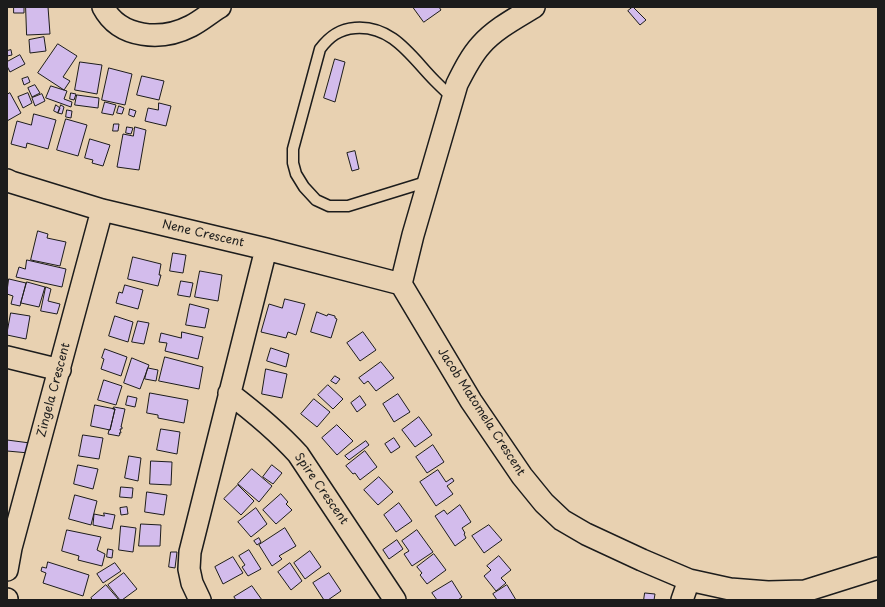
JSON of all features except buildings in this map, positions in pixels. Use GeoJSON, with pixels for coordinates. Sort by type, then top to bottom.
{"type":"FeatureCollection","features":[{"type":"Feature","properties":{"kind":"street"},"geometry":{"type":"LineString","coordinates":[[104,7],[107,14],[116,24],[133,33],[155,35],[175,32],[191,26],[220,7]]}},
{"type":"Feature","properties":{"kind":"street"},"geometry":{"type":"LineString","coordinates":[[401,284],[413,235],[457,84],[467,64],[481,44],[496,32],[534,7]]}},
{"type":"Feature","properties":{"kind":"street","name":"Nene Crescent"},"geometry":{"type":"LineString","coordinates":[[7,180],[102,210],[266,249],[401,284]]}},
{"type":"Feature","properties":{"kind":"street","name":"Zingela Crescent"},"geometry":{"type":"LineString","coordinates":[[7,570],[11,548],[102,210]]}},
{"type":"Feature","properties":{"kind":"street"},"geometry":{"type":"LineString","coordinates":[[200,600],[192,583],[189,569],[190,552],[266,249]]}},
{"type":"Feature","properties":{"kind":"street","name":"Jacob Matomela Crescent"},"geometry":{"type":"LineString","coordinates":[[401,284],[471,401],[522,476],[544,503],[562,520],[586,534],[689,580],[730,589],[768,592],[805,591],[878,568]]}},
{"type":"Feature","properties":{"kind":"street"},"geometry":{"type":"LineString","coordinates":[[7,357],[60,370]]}},
{"type":"Feature","properties":{"kind":"street","name":"Spire Crescent"},"geometry":{"type":"LineString","coordinates":[[229,393],[268,424],[298,454],[395,600]]}},
{"type":"Feature","properties":{"kind":"street"},"geometry":{"type":"LineString","coordinates":[[682,600],[689,580]]}},
{"type":"Feature","properties":{"kind":"lane"},"geometry":{"type":"LineString","coordinates":[[429,181],[348,206],[329,206],[316,200],[304,187],[296,174],[293,162],[293,149],[320,50],[327,40],[336,33],[349,28],[366,27],[379,31],[393,38],[453,98]]}}]}
